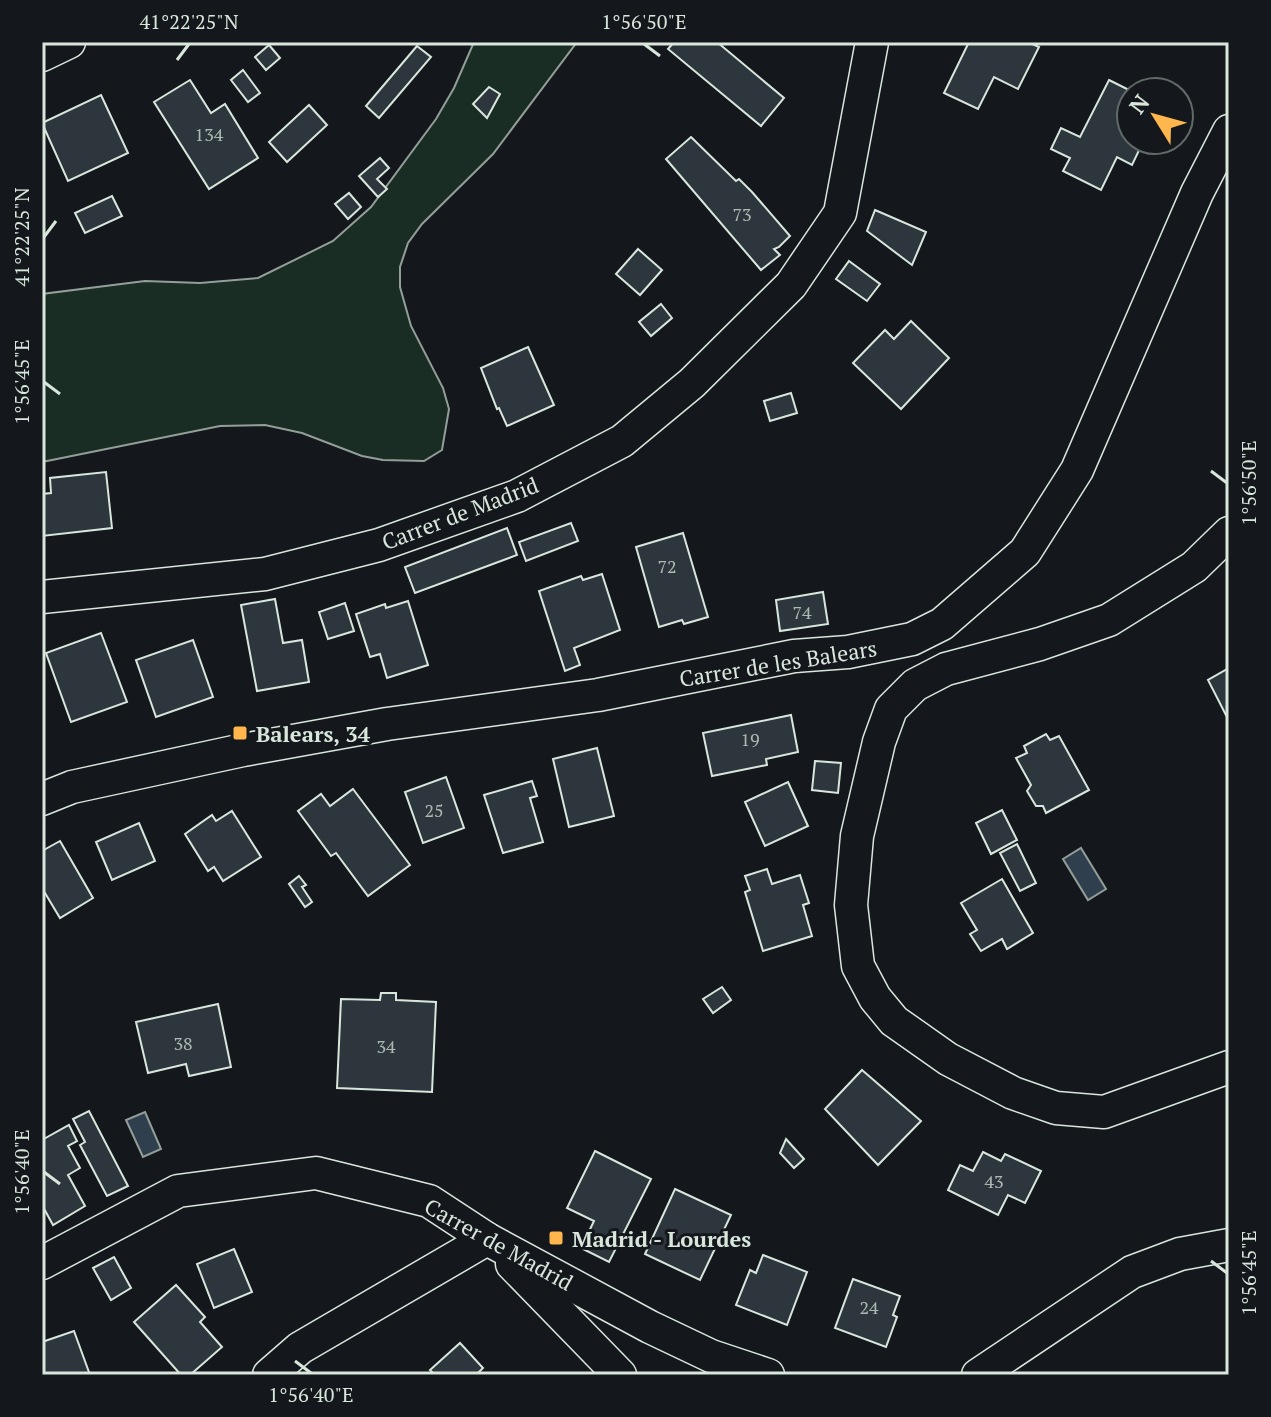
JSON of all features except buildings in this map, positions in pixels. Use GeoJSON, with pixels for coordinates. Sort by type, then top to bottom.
{"type":"FeatureCollection","features":[{"type":"Feature","properties":{"kind":"street"},"geometry":{"type":"LineString","coordinates":[[42,55],[69,42]]}},
{"type":"Feature","properties":{"kind":"street","name":"Carrer de Madrid"},"geometry":{"type":"LineString","coordinates":[[42,597],[265,574],[379,545],[517,496],[622,441],[692,383],[791,285],[840,213],[872,42]]}},
{"type":"Feature","properties":{"kind":"street","name":"Carrer de les Balears"},"geometry":{"type":"LineString","coordinates":[[42,799],[72,787],[243,750],[387,724],[598,695],[794,656],[848,652],[896,643],[912,639],[942,624],[1025,552],[1077,470],[1197,193],[1229,131]]}},
{"type":"Feature","properties":{"kind":"street"},"geometry":{"type":"LineString","coordinates":[[1229,533],[1194,567],[1109,620],[1040,644],[946,669],[915,685],[891,709],[879,742],[857,836],[851,905],[858,966],[875,998],[894,1021],[948,1059],[1013,1093],[1056,1108],[1104,1112],[1229,1067]]}},
{"type":"Feature","properties":{"kind":"street"},"geometry":{"type":"LineString","coordinates":[[896,643],[915,685]]}},
{"type":"Feature","properties":{"kind":"street","name":"Carrer de Madrid"},"geometry":{"type":"LineString","coordinates":[[42,1263],[178,1191],[316,1173],[429,1201],[487,1239],[650,1327],[711,1356],[768,1375]]}},
{"type":"Feature","properties":{"kind":"street"},"geometry":{"type":"LineString","coordinates":[[269,1375],[300,1348],[487,1239],[620,1375]]}},
{"type":"Feature","properties":{"kind":"street"},"geometry":{"type":"LineString","coordinates":[[978,1375],[1132,1272],[1180,1254],[1229,1245]]}},
{"type":"Feature","properties":{"kind":"green space"},"geometry":{"type":"Polygon","coordinates":[[[474,42],[577,42],[493,154],[422,224],[408,243],[400,267],[400,287],[411,326],[443,388],[449,409],[442,450],[424,461],[383,460],[362,456],[302,433],[265,425],[220,426],[42,462],[42,294],[145,281],[200,283],[258,278],[333,241],[371,207],[436,119],[454,88],[474,42]]]}},
{"type":"Feature","properties":{"kind":"water"},"geometry":{"type":"Polygon","coordinates":[[[1081,848],[1106,889],[1088,900],[1063,859],[1081,848]]]}},
{"type":"Feature","properties":{"kind":"water"},"geometry":{"type":"Polygon","coordinates":[[[145,1112],[161,1149],[143,1157],[126,1120],[145,1112]]]}},
{"type":"Feature","properties":{"kind":"place","name":"Balears, 34"},"geometry":{"type":"Point","coordinates":[240,733]}},
{"type":"Feature","properties":{"kind":"place","name":"Madrid - Lourdes"},"geometry":{"type":"Point","coordinates":[556,1238]}}]}
